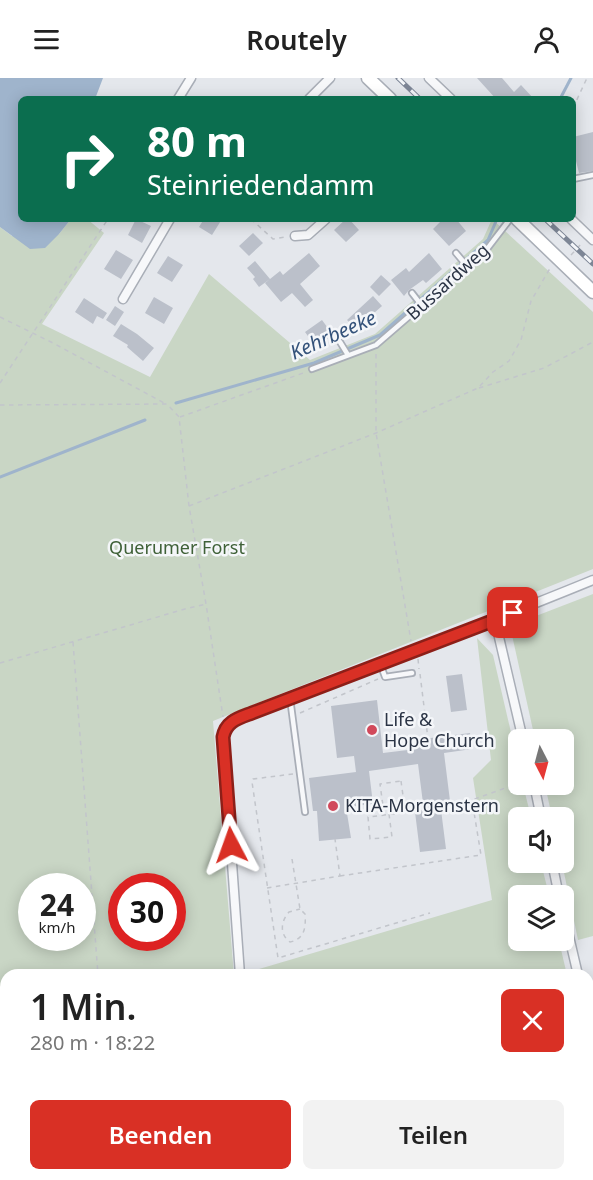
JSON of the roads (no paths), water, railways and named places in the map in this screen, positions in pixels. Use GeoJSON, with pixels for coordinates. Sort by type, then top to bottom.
{"type":"FeatureCollection","features":[{"type":"Feature","properties":{"kind":"main road"},"geometry":{"type":"LineString","coordinates":[[368,78],[387,96]]}},
{"type":"Feature","properties":{"kind":"main road"},"geometry":{"type":"LineString","coordinates":[[520,222],[593,292]]}},
{"type":"Feature","properties":{"kind":"street"},"geometry":{"type":"LineString","coordinates":[[180,96],[191,78]]}},
{"type":"Feature","properties":{"kind":"street"},"geometry":{"type":"LineString","coordinates":[[312,96],[330,78]]}},
{"type":"Feature","properties":{"kind":"street"},"geometry":{"type":"LineString","coordinates":[[429,78],[448,96]]}},
{"type":"Feature","properties":{"kind":"street"},"geometry":{"type":"LineString","coordinates":[[123,299],[168,222]]}},
{"type":"Feature","properties":{"kind":"street"},"geometry":{"type":"LineString","coordinates":[[296,236],[308,235],[323,222]]}},
{"type":"Feature","properties":{"kind":"street"},"geometry":{"type":"LineString","coordinates":[[574,222],[590,238]]}},
{"type":"Feature","properties":{"kind":"street"},"geometry":{"type":"LineString","coordinates":[[240,969],[223,737],[226,726],[290,698],[593,580]]}},
{"type":"Feature","properties":{"kind":"street"},"geometry":{"type":"LineString","coordinates":[[495,620],[520,729]]}},
{"type":"Feature","properties":{"kind":"street"},"geometry":{"type":"LineString","coordinates":[[572,951],[577,969]]}},
{"type":"Feature","properties":{"kind":"lane"},"geometry":{"type":"LineString","coordinates":[[576,178],[593,175]]}},
{"type":"Feature","properties":{"kind":"lane","name":"Bussardweg"},"geometry":{"type":"LineString","coordinates":[[312,369],[376,345],[487,249],[508,222]]}},
{"type":"Feature","properties":{"kind":"lane"},"geometry":{"type":"LineString","coordinates":[[456,253],[467,266]]}},
{"type":"Feature","properties":{"kind":"lane"},"geometry":{"type":"LineString","coordinates":[[412,293],[422,306]]}},
{"type":"Feature","properties":{"kind":"lane"},"geometry":{"type":"LineString","coordinates":[[340,342],[348,355]]}},
{"type":"Feature","properties":{"kind":"lane"},"geometry":{"type":"LineString","coordinates":[[380,663],[385,677],[412,673]]}},
{"type":"Feature","properties":{"kind":"lane"},"geometry":{"type":"LineString","coordinates":[[290,698],[305,812]]}},
{"type":"Feature","properties":{"kind":"water"},"geometry":{"type":"Polygon","coordinates":[[[0,78],[103,78],[96,96],[18,96],[18,222],[69,222],[45,248],[30,249],[0,227],[0,78]]]}},
{"type":"Feature","properties":{"kind":"waterway","name":"Kehrbeeke"},"geometry":{"type":"LineString","coordinates":[[562,96],[571,78]]}},
{"type":"Feature","properties":{"kind":"waterway","name":"Kehrbeeke"},"geometry":{"type":"LineString","coordinates":[[176,403],[314,363],[380,335],[488,240],[496,222]]}},
{"type":"Feature","properties":{"kind":"waterway","name":"Kehrbeeke"},"geometry":{"type":"LineString","coordinates":[[0,477],[145,420]]}},
{"type":"Feature","properties":{"kind":"railway"},"geometry":{"type":"LineString","coordinates":[[398,78],[417,96]]}},
{"type":"Feature","properties":{"kind":"railway"},"geometry":{"type":"LineString","coordinates":[[548,222],[593,264]]}},
{"type":"Feature","properties":{"kind":"place","name":"Life & Hope Church"},"geometry":{"type":"Point","coordinates":[372,730]}},
{"type":"Feature","properties":{"kind":"place","name":"KITA-Morgenstern"},"geometry":{"type":"Point","coordinates":[333,806]}},
{"type":"Feature","properties":{"kind":"park label","name":"Querumer Forst"},"geometry":{"type":"Point","coordinates":[177,548]}}]}
